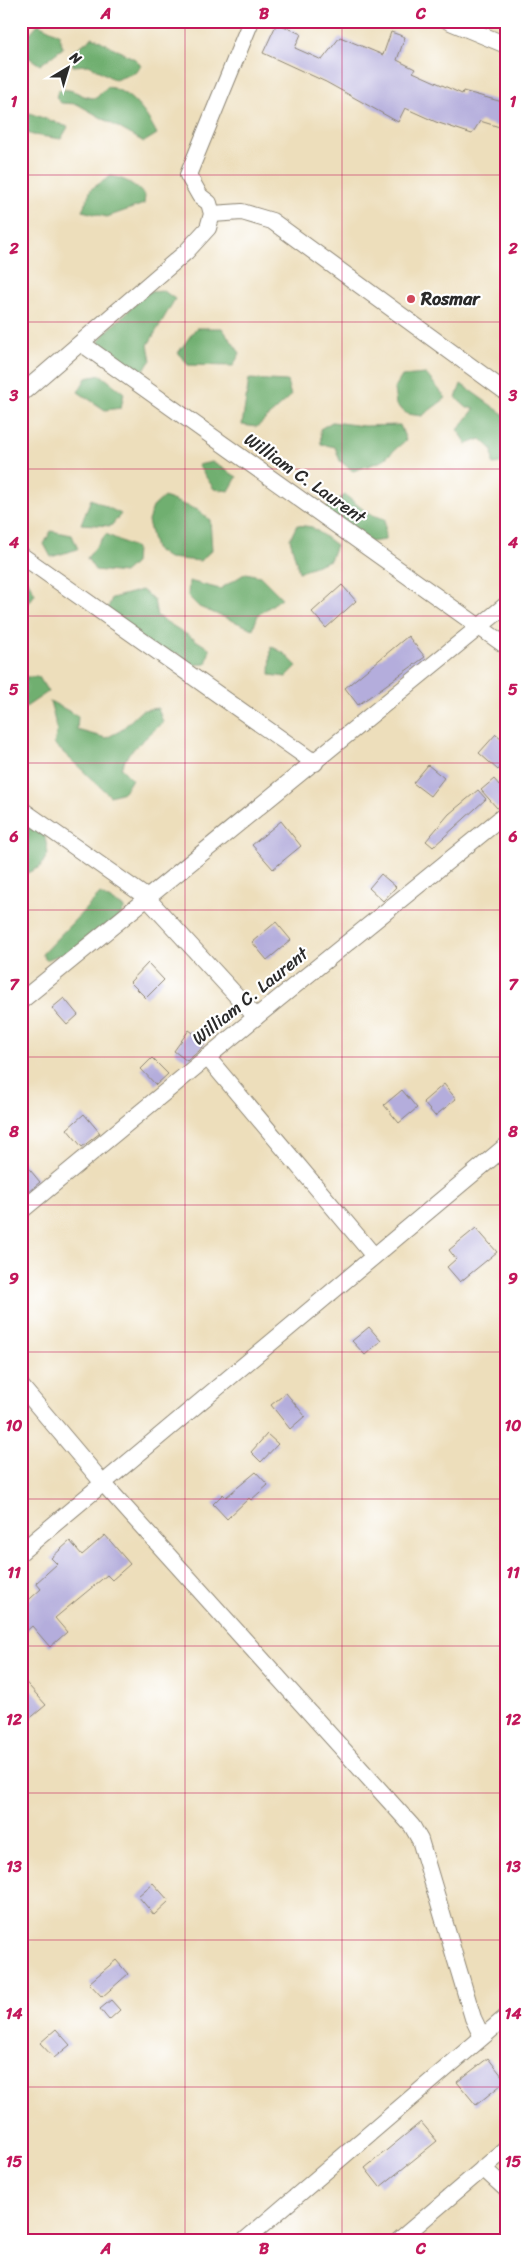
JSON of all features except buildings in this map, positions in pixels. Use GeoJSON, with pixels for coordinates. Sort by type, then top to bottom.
{"type":"FeatureCollection","features":[{"type":"Feature","properties":{"kind":"street"},"geometry":{"type":"LineString","coordinates":[[21,394],[186,252],[208,228],[212,214],[209,203],[200,196],[188,176],[251,21]]}},
{"type":"Feature","properties":{"kind":"street"},"geometry":{"type":"LineString","coordinates":[[448,21],[506,45]]}},
{"type":"Feature","properties":{"kind":"street"},"geometry":{"type":"LineString","coordinates":[[212,214],[242,212],[272,221],[506,392]]}},
{"type":"Feature","properties":{"kind":"street","name":"William C. Laurent"},"geometry":{"type":"LineString","coordinates":[[81,343],[506,646]]}},
{"type":"Feature","properties":{"kind":"street"},"geometry":{"type":"LineString","coordinates":[[21,555],[315,763]]}},
{"type":"Feature","properties":{"kind":"street"},"geometry":{"type":"LineString","coordinates":[[21,1001],[146,897],[315,763],[506,605]]}},
{"type":"Feature","properties":{"kind":"street"},"geometry":{"type":"LineString","coordinates":[[21,809],[146,897],[256,1017]]}},
{"type":"Feature","properties":{"kind":"street","name":"William C. Laurent"},"geometry":{"type":"LineString","coordinates":[[21,1211],[506,814]]}},
{"type":"Feature","properties":{"kind":"street"},"geometry":{"type":"LineString","coordinates":[[207,1057],[374,1256]]}},
{"type":"Feature","properties":{"kind":"street"},"geometry":{"type":"LineString","coordinates":[[21,1552],[506,1146]]}},
{"type":"Feature","properties":{"kind":"street"},"geometry":{"type":"LineString","coordinates":[[21,1386],[103,1483],[412,1826],[420,1840],[464,1990],[482,2038]]}},
{"type":"Feature","properties":{"kind":"street"},"geometry":{"type":"LineString","coordinates":[[244,2241],[506,2017]]}},
{"type":"Feature","properties":{"kind":"street"},"geometry":{"type":"LineString","coordinates":[[398,2241],[506,2149]]}},
{"type":"Feature","properties":{"kind":"street"},"geometry":{"type":"LineString","coordinates":[[483,2168],[506,2189]]}},
{"type":"Feature","properties":{"kind":"green space"},"geometry":{"type":"Polygon","coordinates":[[[38,24],[59,34],[63,48],[40,65],[28,57],[23,41],[38,24]]]}},
{"type":"Feature","properties":{"kind":"green space"},"geometry":{"type":"Polygon","coordinates":[[[93,37],[135,59],[141,65],[137,72],[115,80],[89,65],[73,66],[72,52],[93,37]]]}},
{"type":"Feature","properties":{"kind":"green space"},"geometry":{"type":"Polygon","coordinates":[[[107,87],[123,93],[137,104],[157,134],[144,142],[77,104],[61,103],[56,98],[58,90],[70,90],[86,97],[96,98],[107,87]]]}},
{"type":"Feature","properties":{"kind":"green space"},"geometry":{"type":"Polygon","coordinates":[[[21,110],[68,127],[61,139],[33,135],[21,131],[21,110]]]}},
{"type":"Feature","properties":{"kind":"green space"},"geometry":{"type":"Polygon","coordinates":[[[111,176],[134,185],[145,196],[144,204],[107,217],[82,211],[91,189],[111,176]]]}},
{"type":"Feature","properties":{"kind":"green space"},"geometry":{"type":"Polygon","coordinates":[[[164,291],[175,299],[148,345],[151,360],[142,372],[127,374],[100,360],[99,341],[103,335],[148,292],[164,291]]]}},
{"type":"Feature","properties":{"kind":"green space"},"geometry":{"type":"Polygon","coordinates":[[[196,328],[222,328],[240,353],[233,366],[188,365],[178,353],[196,328]]]}},
{"type":"Feature","properties":{"kind":"green space"},"geometry":{"type":"Polygon","coordinates":[[[426,374],[446,398],[422,416],[407,414],[396,405],[394,389],[402,376],[426,374]]]}},
{"type":"Feature","properties":{"kind":"green space"},"geometry":{"type":"Polygon","coordinates":[[[101,375],[124,393],[121,408],[105,410],[78,392],[86,378],[101,375]]]}},
{"type":"Feature","properties":{"kind":"green space"},"geometry":{"type":"Polygon","coordinates":[[[249,379],[287,381],[291,396],[257,427],[242,425],[249,379]]]}},
{"type":"Feature","properties":{"kind":"green space"},"geometry":{"type":"Polygon","coordinates":[[[461,384],[506,416],[506,462],[493,464],[492,449],[481,439],[467,444],[458,430],[475,408],[467,408],[456,398],[461,384]]]}},
{"type":"Feature","properties":{"kind":"green space"},"geometry":{"type":"Polygon","coordinates":[[[332,422],[364,426],[400,425],[406,440],[382,461],[353,471],[340,461],[335,447],[321,444],[320,429],[332,422]]]}},
{"type":"Feature","properties":{"kind":"green space"},"geometry":{"type":"Polygon","coordinates":[[[212,462],[237,477],[229,491],[214,489],[198,465],[212,462]]]}},
{"type":"Feature","properties":{"kind":"green space"},"geometry":{"type":"Polygon","coordinates":[[[345,495],[369,514],[385,519],[385,540],[370,542],[320,512],[345,495]]]}},
{"type":"Feature","properties":{"kind":"green space"},"geometry":{"type":"Polygon","coordinates":[[[164,497],[198,510],[210,520],[212,550],[200,561],[168,558],[155,549],[148,521],[153,507],[164,497]]]}},
{"type":"Feature","properties":{"kind":"green space"},"geometry":{"type":"Polygon","coordinates":[[[91,499],[121,514],[111,526],[81,524],[91,499]]]}},
{"type":"Feature","properties":{"kind":"green space"},"geometry":{"type":"Polygon","coordinates":[[[297,525],[312,527],[336,545],[330,560],[299,572],[290,539],[297,525]]]}},
{"type":"Feature","properties":{"kind":"green space"},"geometry":{"type":"Polygon","coordinates":[[[51,531],[72,535],[78,549],[51,557],[44,544],[51,531]]]}},
{"type":"Feature","properties":{"kind":"green space"},"geometry":{"type":"Polygon","coordinates":[[[106,534],[136,548],[135,563],[124,573],[95,570],[87,558],[106,534]]]}},
{"type":"Feature","properties":{"kind":"green space"},"geometry":{"type":"Polygon","coordinates":[[[246,573],[260,576],[282,598],[258,615],[253,629],[199,607],[188,596],[189,581],[220,589],[246,573]]]}},
{"type":"Feature","properties":{"kind":"green space"},"geometry":{"type":"Polygon","coordinates":[[[21,580],[28,581],[35,594],[26,607],[21,607],[21,580]]]}},
{"type":"Feature","properties":{"kind":"green space"},"geometry":{"type":"Polygon","coordinates":[[[142,590],[154,600],[157,616],[210,649],[206,664],[190,665],[180,654],[150,652],[106,612],[112,598],[142,590]]]}},
{"type":"Feature","properties":{"kind":"green space"},"geometry":{"type":"Polygon","coordinates":[[[271,646],[285,654],[297,666],[286,677],[270,675],[271,646]]]}},
{"type":"Feature","properties":{"kind":"green space"},"geometry":{"type":"Polygon","coordinates":[[[21,677],[39,677],[48,692],[23,709],[21,677]]]}},
{"type":"Feature","properties":{"kind":"green space"},"geometry":{"type":"Polygon","coordinates":[[[50,701],[78,716],[77,730],[106,738],[120,731],[142,710],[158,708],[163,722],[129,753],[121,768],[132,779],[124,792],[110,796],[54,744],[57,730],[50,701]]]}},
{"type":"Feature","properties":{"kind":"green space"},"geometry":{"type":"Polygon","coordinates":[[[21,821],[36,825],[45,837],[48,854],[40,867],[25,874],[21,873],[21,821]]]}},
{"type":"Feature","properties":{"kind":"green space"},"geometry":{"type":"Polygon","coordinates":[[[100,894],[125,908],[106,937],[46,960],[42,954],[100,894]]]}},
{"type":"Feature","properties":{"kind":"place","name":"Rosmar"},"geometry":{"type":"Point","coordinates":[411,299]}}]}
